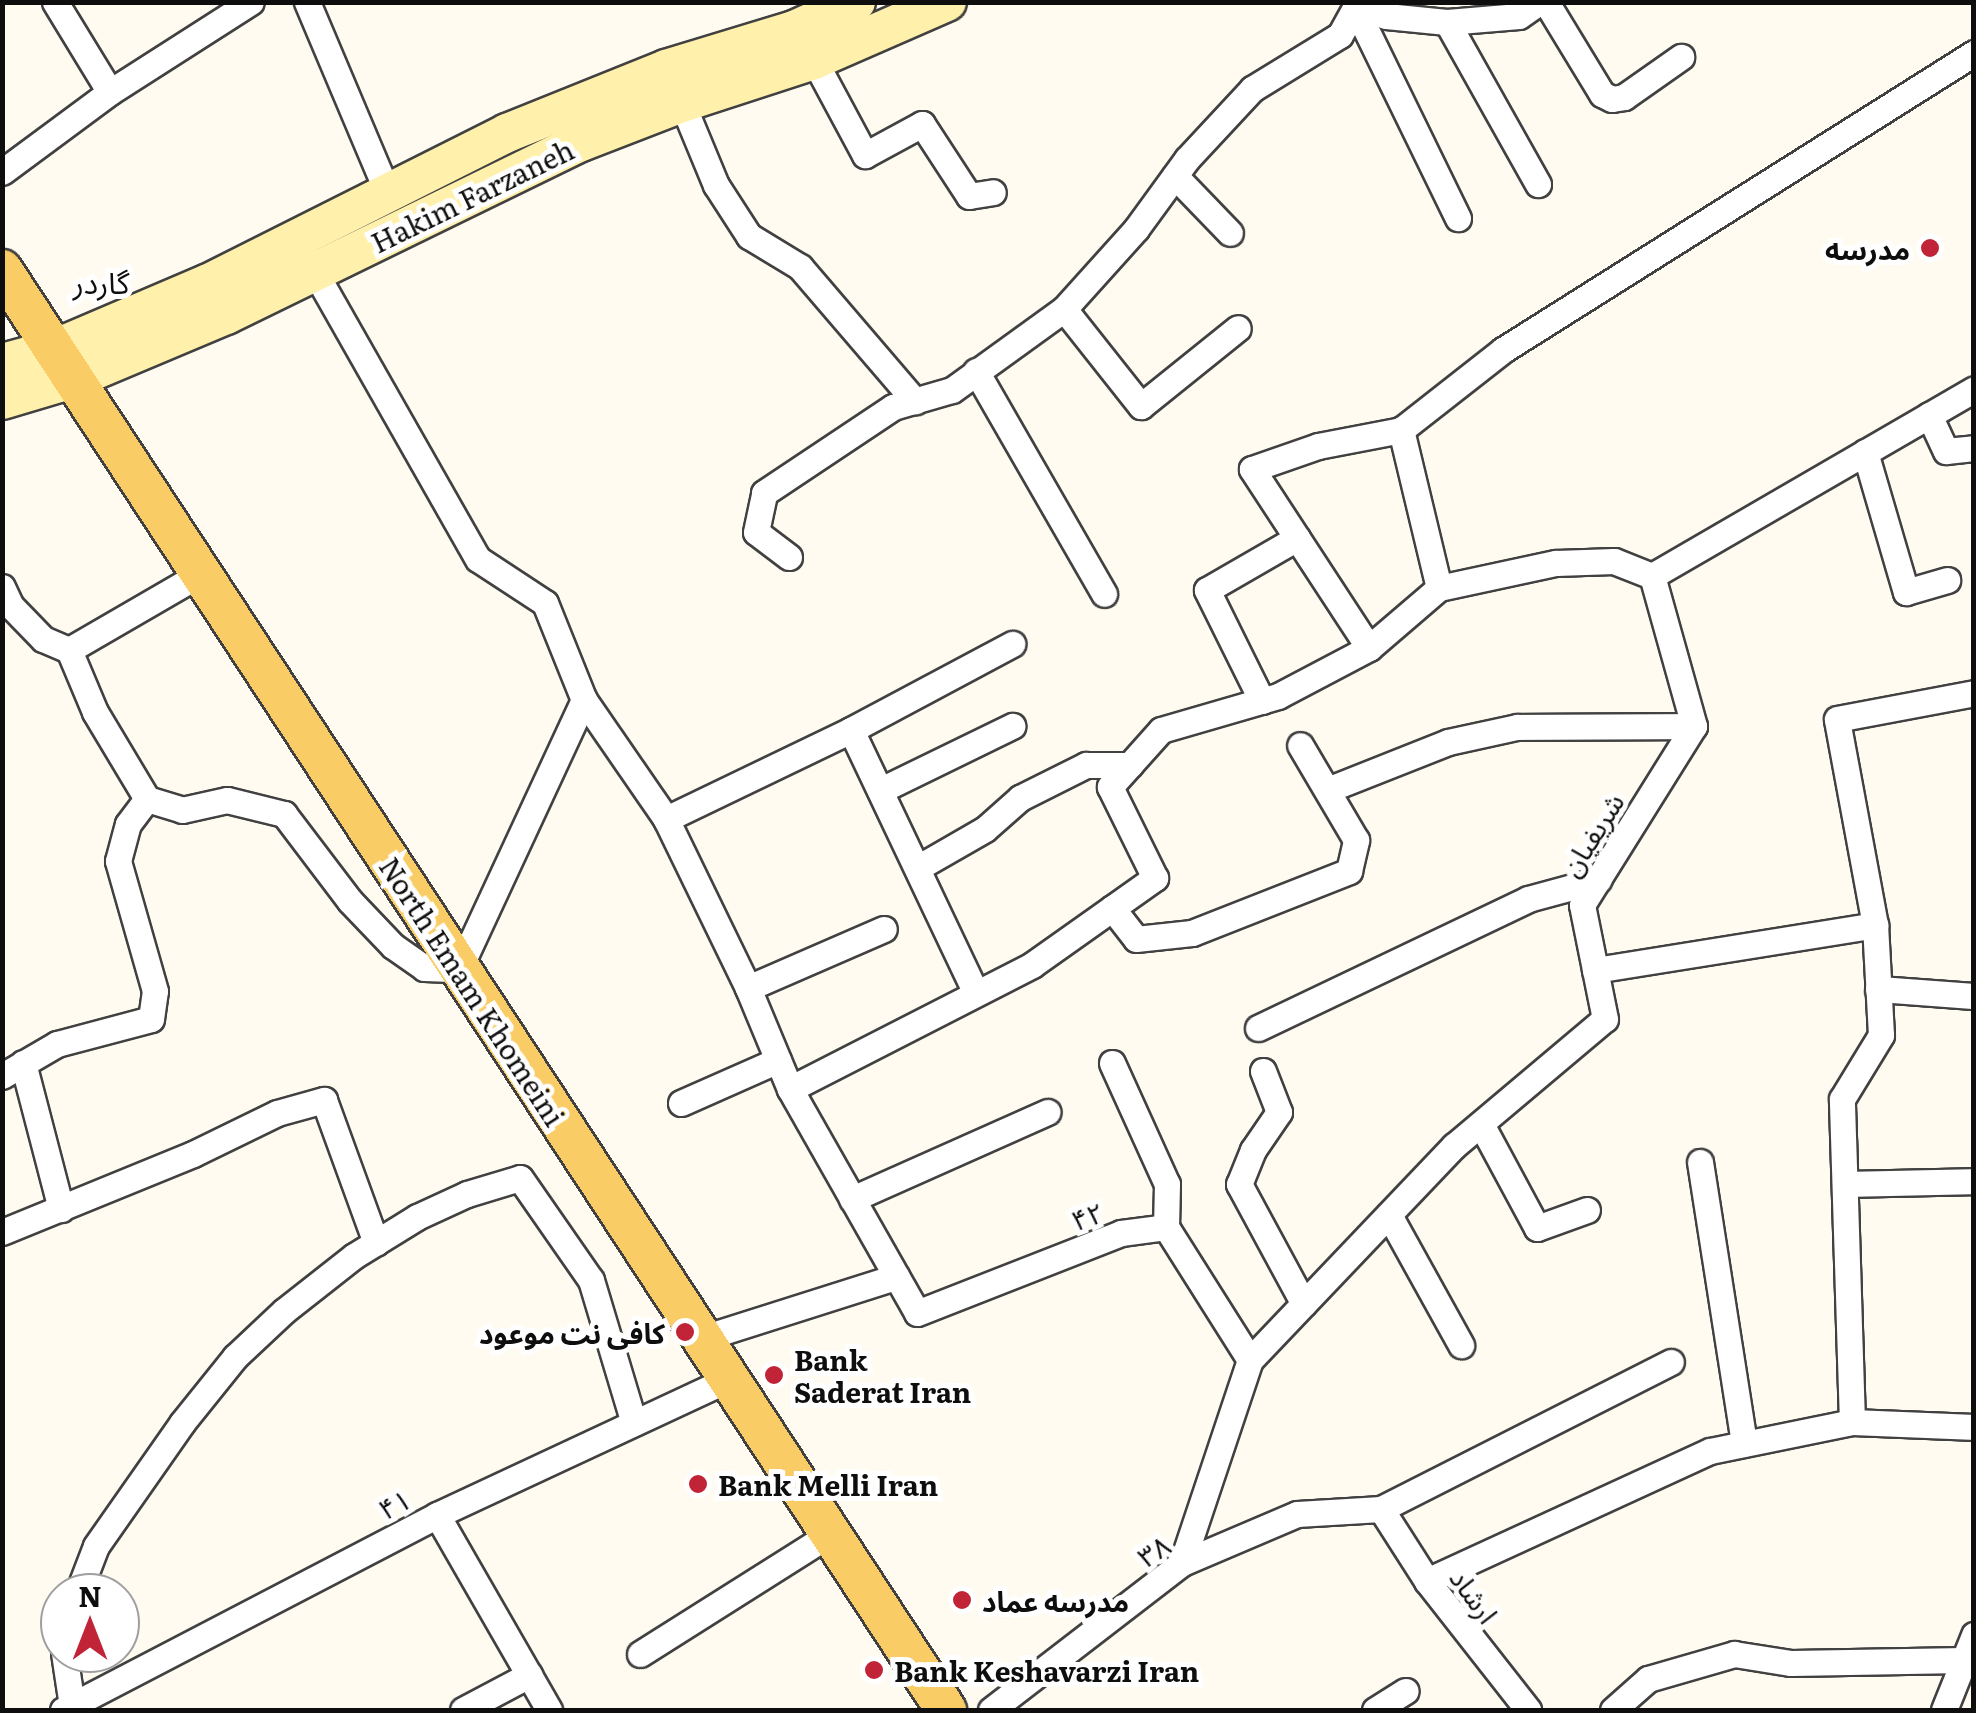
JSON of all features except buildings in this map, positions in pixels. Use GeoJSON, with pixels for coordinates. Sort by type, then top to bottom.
{"type":"FeatureCollection","features":[{"type":"Feature","properties":{"kind":"main road","name":"North Emam Khomeini"},"geometry":{"type":"LineString","coordinates":[[2,270],[828,1536],[946,1710]]}},
{"type":"Feature","properties":{"kind":"street"},"geometry":{"type":"LineString","coordinates":[[55,2],[110,92]]}},
{"type":"Feature","properties":{"kind":"street"},"geometry":{"type":"LineString","coordinates":[[2,172],[110,92],[250,2]]}},
{"type":"Feature","properties":{"kind":"street"},"geometry":{"type":"LineString","coordinates":[[307,2],[389,196]]}},
{"type":"Feature","properties":{"kind":"street","name":"Hakim Farzaneh"},"geometry":{"type":"LineString","coordinates":[[304,254],[389,196],[508,133],[666,70],[794,30],[856,2]]}},
{"type":"Feature","properties":{"kind":"street","name":"Hakim Farzaneh"},"geometry":{"type":"LineString","coordinates":[[2,400],[209,282],[304,254],[682,102],[814,60],[947,2]]}},
{"type":"Feature","properties":{"kind":"street"},"geometry":{"type":"LineString","coordinates":[[1356,4],[1386,16],[1447,22],[1519,16],[1542,2],[1602,94],[1612,99],[1624,98],[1680,57]]}},
{"type":"Feature","properties":{"kind":"street"},"geometry":{"type":"LineString","coordinates":[[790,557],[756,532],[764,493],[893,408],[952,390],[1064,309],[1252,89],[1340,34],[1356,4]]}},
{"type":"Feature","properties":{"kind":"street"},"geometry":{"type":"LineString","coordinates":[[1356,4],[1458,218]]}},
{"type":"Feature","properties":{"kind":"street"},"geometry":{"type":"LineString","coordinates":[[1447,22],[1538,184]]}},
{"type":"Feature","properties":{"kind":"street"},"geometry":{"type":"LineString","coordinates":[[1369,648],[1252,470],[1318,446],[1401,430],[1503,350],[1974,53]]}},
{"type":"Feature","properties":{"kind":"street"},"geometry":{"type":"LineString","coordinates":[[814,60],[866,155],[922,124],[969,196],[992,192]]}},
{"type":"Feature","properties":{"kind":"street"},"geometry":{"type":"LineString","coordinates":[[682,102],[716,185],[749,236],[800,267],[916,401]]}},
{"type":"Feature","properties":{"kind":"street"},"geometry":{"type":"LineString","coordinates":[[1175,176],[1230,232]]}},
{"type":"Feature","properties":{"kind":"street"},"geometry":{"type":"LineString","coordinates":[[304,254],[478,559],[545,604],[584,700],[666,819],[748,988],[790,1089],[896,1277],[700,1339]]}},
{"type":"Feature","properties":{"kind":"street"},"geometry":{"type":"LineString","coordinates":[[1064,309],[1141,406],[1238,328]]}},
{"type":"Feature","properties":{"kind":"street","name":"Hakim Farzaneh"},"geometry":{"type":"LineString","coordinates":[[2,363],[65,363]]}},
{"type":"Feature","properties":{"kind":"street"},"geometry":{"type":"LineString","coordinates":[[976,371],[1104,594]]}},
{"type":"Feature","properties":{"kind":"street"},"geometry":{"type":"LineString","coordinates":[[1652,576],[1974,389]]}},
{"type":"Feature","properties":{"kind":"street"},"geometry":{"type":"LineString","coordinates":[[1929,415],[1946,452],[1974,448]]}},
{"type":"Feature","properties":{"kind":"street"},"geometry":{"type":"LineString","coordinates":[[1401,430],[1440,588]]}},
{"type":"Feature","properties":{"kind":"street"},"geometry":{"type":"LineString","coordinates":[[1864,452],[1906,592],[1947,580]]}},
{"type":"Feature","properties":{"kind":"street"},"geometry":{"type":"LineString","coordinates":[[1262,701],[1208,590],[1297,538]]}},
{"type":"Feature","properties":{"kind":"street"},"geometry":{"type":"LineString","coordinates":[[790,1089],[1032,965],[1155,878],[1110,787],[1161,730],[1262,701],[1369,648],[1440,588],[1556,563],[1614,561],[1652,576]]}},
{"type":"Feature","properties":{"kind":"street"},"geometry":{"type":"LineString","coordinates":[[68,650],[200,574]]}},
{"type":"Feature","properties":{"kind":"street"},"geometry":{"type":"LineString","coordinates":[[1326,790],[1448,742],[1517,726],[1694,726],[1652,576]]}},
{"type":"Feature","properties":{"kind":"street"},"geometry":{"type":"LineString","coordinates":[[2,587],[12,606],[44,639],[68,650],[95,712],[147,799],[182,810],[227,800],[284,814],[350,902],[394,946],[424,968],[459,970],[584,700]]}},
{"type":"Feature","properties":{"kind":"street"},"geometry":{"type":"LineString","coordinates":[[666,819],[851,730],[1012,644]]}},
{"type":"Feature","properties":{"kind":"street"},"geometry":{"type":"LineString","coordinates":[[1852,1422],[1842,1099],[1880,1035],[1876,925],[1837,719],[1974,694]]}},
{"type":"Feature","properties":{"kind":"street"},"geometry":{"type":"LineString","coordinates":[[882,788],[1012,726]]}},
{"type":"Feature","properties":{"kind":"street","name":"شریفیان"},"geometry":{"type":"LineString","coordinates":[[1250,1360],[1481,1124],[1605,1020],[1582,905],[1694,726]]}},
{"type":"Feature","properties":{"kind":"street"},"geometry":{"type":"LineString","coordinates":[[851,730],[882,788],[976,993]]}},
{"type":"Feature","properties":{"kind":"street"},"geometry":{"type":"LineString","coordinates":[[1112,908],[1136,939],[1192,933],[1349,871],[1356,840],[1300,745]]}},
{"type":"Feature","properties":{"kind":"street"},"geometry":{"type":"LineString","coordinates":[[919,867],[984,829],[1020,798],[1086,765],[1130,765]]}},
{"type":"Feature","properties":{"kind":"street"},"geometry":{"type":"LineString","coordinates":[[61,1208],[9,1067],[57,1044],[151,1018],[155,991],[118,861],[128,824],[147,799]]}},
{"type":"Feature","properties":{"kind":"street"},"geometry":{"type":"LineString","coordinates":[[1258,1028],[1528,899],[1598,880]]}},
{"type":"Feature","properties":{"kind":"street"},"geometry":{"type":"LineString","coordinates":[[1595,970],[1876,925]]}},
{"type":"Feature","properties":{"kind":"street"},"geometry":{"type":"LineString","coordinates":[[748,988],[884,928]]}},
{"type":"Feature","properties":{"kind":"street"},"geometry":{"type":"LineString","coordinates":[[1878,989],[1974,996]]}},
{"type":"Feature","properties":{"kind":"street"},"geometry":{"type":"LineString","coordinates":[[681,1104],[778,1060]]}},
{"type":"Feature","properties":{"kind":"street"},"geometry":{"type":"LineString","coordinates":[[1112,1063],[1167,1184],[1166,1226],[1250,1360],[1182,1562]]}},
{"type":"Feature","properties":{"kind":"street"},"geometry":{"type":"LineString","coordinates":[[1263,1071],[1278,1112],[1253,1150],[1239,1184],[1304,1304]]}},
{"type":"Feature","properties":{"kind":"street"},"geometry":{"type":"LineString","coordinates":[[2,1232],[277,1113],[324,1100],[376,1242]]}},
{"type":"Feature","properties":{"kind":"street"},"geometry":{"type":"LineString","coordinates":[[852,1199],[1047,1112]]}},
{"type":"Feature","properties":{"kind":"street"},"geometry":{"type":"LineString","coordinates":[[1481,1124],[1537,1228],[1586,1210]]}},
{"type":"Feature","properties":{"kind":"street"},"geometry":{"type":"LineString","coordinates":[[1700,1162],[1744,1444]]}},
{"type":"Feature","properties":{"kind":"street"},"geometry":{"type":"LineString","coordinates":[[86,1573],[96,1546],[235,1357],[284,1310],[376,1242],[468,1194],[520,1178],[591,1280],[634,1422]]}},
{"type":"Feature","properties":{"kind":"street"},"geometry":{"type":"LineString","coordinates":[[1845,1184],[1974,1181]]}},
{"type":"Feature","properties":{"kind":"street"},"geometry":{"type":"LineString","coordinates":[[1389,1214],[1460,1345]]}},
{"type":"Feature","properties":{"kind":"street","name":"۴۲"},"geometry":{"type":"LineString","coordinates":[[896,1277],[917,1313],[1121,1233],[1166,1226]]}},
{"type":"Feature","properties":{"kind":"street"},"geometry":{"type":"LineString","coordinates":[[1381,1509],[1671,1362]]}},
{"type":"Feature","properties":{"kind":"street","name":"۴۱"},"geometry":{"type":"LineString","coordinates":[[82,1705],[437,1515],[726,1380]]}},
{"type":"Feature","properties":{"kind":"street"},"geometry":{"type":"LineString","coordinates":[[1427,1581],[1710,1450],[1852,1422],[1974,1427]]}},
{"type":"Feature","properties":{"kind":"street","name":"۳۸"},"geometry":{"type":"LineString","coordinates":[[990,1710],[1182,1562],[1297,1514],[1381,1509]]}},
{"type":"Feature","properties":{"kind":"street","name":"ارشاد"},"geometry":{"type":"LineString","coordinates":[[1381,1509],[1427,1581],[1528,1710]]}},
{"type":"Feature","properties":{"kind":"street"},"geometry":{"type":"LineString","coordinates":[[437,1515],[549,1710]]}},
{"type":"Feature","properties":{"kind":"street"},"geometry":{"type":"LineString","coordinates":[[640,1654],[828,1536]]}},
{"type":"Feature","properties":{"kind":"street"},"geometry":{"type":"LineString","coordinates":[[1944,1710],[1974,1635]]}},
{"type":"Feature","properties":{"kind":"street"},"geometry":{"type":"LineString","coordinates":[[1613,1710],[1648,1679],[1734,1654],[1791,1663],[1964,1660]]}},
{"type":"Feature","properties":{"kind":"street"},"geometry":{"type":"LineString","coordinates":[[71,1673],[82,1705]]}},
{"type":"Feature","properties":{"kind":"street"},"geometry":{"type":"LineString","coordinates":[[463,1710],[529,1675]]}},
{"type":"Feature","properties":{"kind":"street"},"geometry":{"type":"LineString","coordinates":[[1374,1710],[1404,1691]]}},
{"type":"Feature","properties":{"kind":"place","name":"مدرسه"},"geometry":{"type":"Point","coordinates":[1930,248]}},
{"type":"Feature","properties":{"kind":"place","name":"کافی نت موعود"},"geometry":{"type":"Point","coordinates":[685,1332]}},
{"type":"Feature","properties":{"kind":"place","name":"Bank Saderat Iran"},"geometry":{"type":"Point","coordinates":[774,1375]}},
{"type":"Feature","properties":{"kind":"place","name":"Bank Melli Iran"},"geometry":{"type":"Point","coordinates":[698,1484]}},
{"type":"Feature","properties":{"kind":"place","name":"مدرسه عماد"},"geometry":{"type":"Point","coordinates":[962,1600]}},
{"type":"Feature","properties":{"kind":"place","name":"Bank Keshavarzi Iran"},"geometry":{"type":"Point","coordinates":[874,1670]}},
{"type":"Feature","properties":{"kind":"district","name":"گاردر"},"geometry":{"type":"Point","coordinates":[101,281]}}]}
